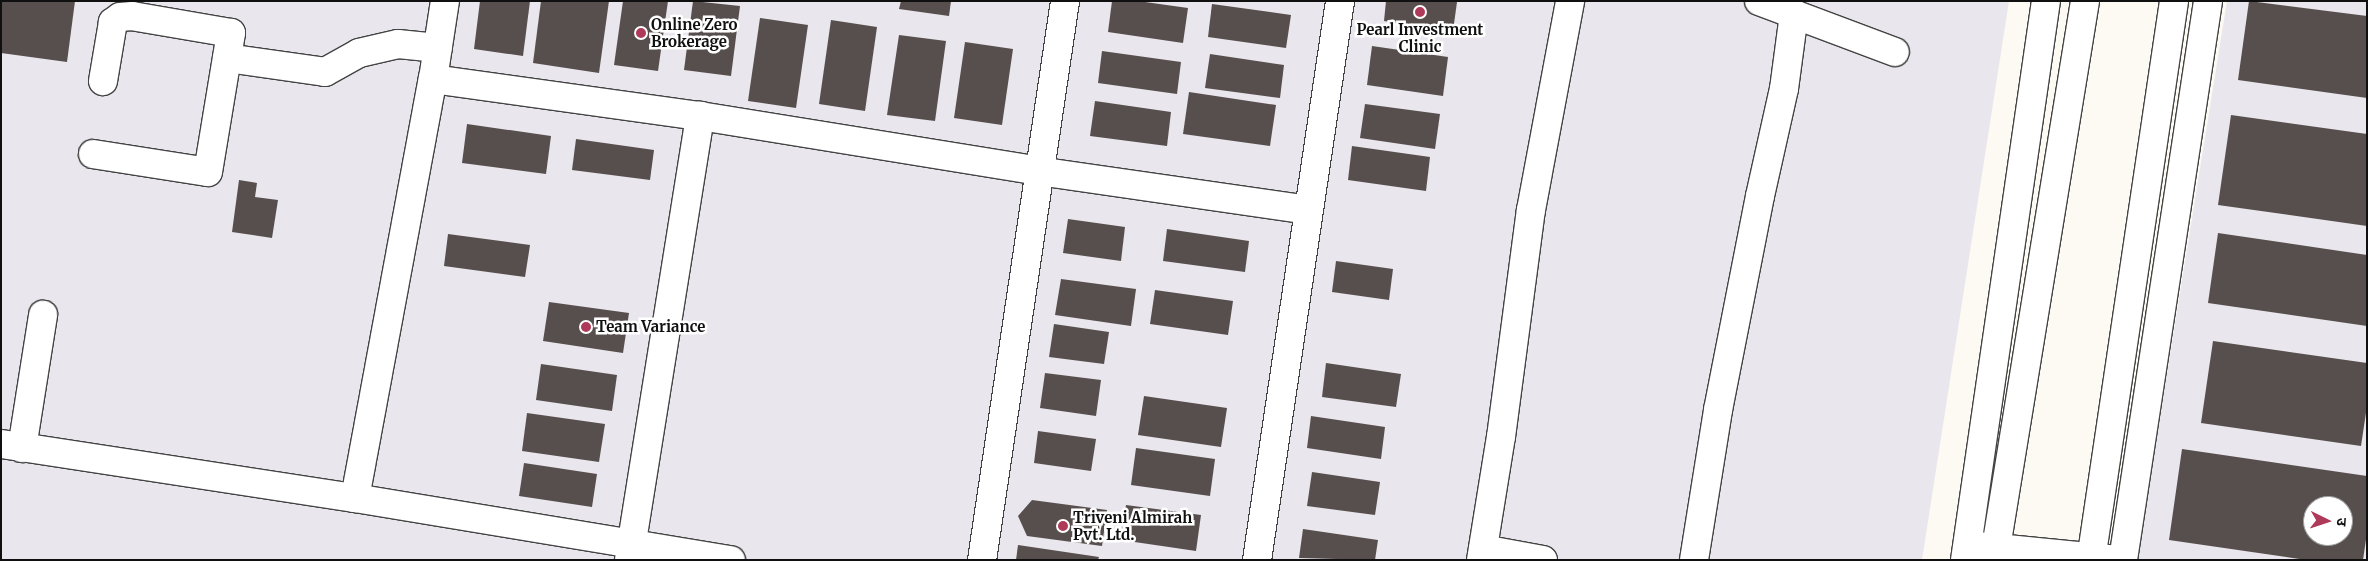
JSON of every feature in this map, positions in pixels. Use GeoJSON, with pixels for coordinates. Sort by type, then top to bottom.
{"type":"FeatureCollection","features":[{"type":"Feature","properties":{"kind":"street"},"geometry":{"type":"LineString","coordinates":[[355,498],[433,79],[445,1]]}},
{"type":"Feature","properties":{"kind":"street"},"geometry":{"type":"LineString","coordinates":[[982,560],[1064,1]]}},
{"type":"Feature","properties":{"kind":"street"},"geometry":{"type":"LineString","coordinates":[[1257,560],[1340,1]]}},
{"type":"Feature","properties":{"kind":"street"},"geometry":{"type":"LineString","coordinates":[[1543,560],[1482,554],[1531,210],[1570,1]]}},
{"type":"Feature","properties":{"kind":"street"},"geometry":{"type":"LineString","coordinates":[[1759,1],[1895,52]]}},
{"type":"Feature","properties":{"kind":"street"},"geometry":{"type":"LineString","coordinates":[[2046,1],[1966,552],[2099,559],[2174,1]]}},
{"type":"Feature","properties":{"kind":"street"},"geometry":{"type":"LineString","coordinates":[[1995,554],[2085,1]]}},
{"type":"Feature","properties":{"kind":"street"},"geometry":{"type":"LineString","coordinates":[[2123,560],[2208,1]]}},
{"type":"Feature","properties":{"kind":"street"},"geometry":{"type":"LineString","coordinates":[[1694,560],[1718,410],[1760,196],[1784,89],[1794,14]]}},
{"type":"Feature","properties":{"kind":"street"},"geometry":{"type":"LineString","coordinates":[[93,154],[208,172],[231,33],[132,16],[120,17],[113,22],[103,81]]}},
{"type":"Feature","properties":{"kind":"street"},"geometry":{"type":"LineString","coordinates":[[227,58],[325,72],[359,54],[398,44],[438,48]]}},
{"type":"Feature","properties":{"kind":"street"},"geometry":{"type":"LineString","coordinates":[[433,79],[700,116],[1038,171],[1308,210]]}},
{"type":"Feature","properties":{"kind":"street"},"geometry":{"type":"LineString","coordinates":[[630,552],[700,116]]}},
{"type":"Feature","properties":{"kind":"street"},"geometry":{"type":"LineString","coordinates":[[43,315],[12,446],[355,498],[630,552],[731,560]]}},
{"type":"Feature","properties":{"kind":"shaded area"},"geometry":{"type":"Polygon","coordinates":[[[1,1],[2009,1],[1922,560],[1,560],[1,1]]]}},
{"type":"Feature","properties":{"kind":"shaded area"},"geometry":{"type":"Polygon","coordinates":[[[2227,1],[2367,1],[2367,560],[2137,560],[2227,1]]]}},
{"type":"Feature","properties":{"kind":"building"},"geometry":{"type":"Polygon","coordinates":[[[1,1],[75,1],[67,62],[1,53],[1,1]]]}},
{"type":"Feature","properties":{"kind":"building"},"geometry":{"type":"Polygon","coordinates":[[[480,1],[530,1],[523,56],[474,49],[480,1]]]}},
{"type":"Feature","properties":{"kind":"building"},"geometry":{"type":"Polygon","coordinates":[[[541,1],[609,1],[599,73],[533,63],[541,1]]]}},
{"type":"Feature","properties":{"kind":"building","name":"Online Zero Brokerage"},"geometry":{"type":"Polygon","coordinates":[[[623,1],[668,1],[658,71],[614,65],[623,1]]]}},
{"type":"Feature","properties":{"kind":"building"},"geometry":{"type":"Polygon","coordinates":[[[693,1],[740,6],[731,76],[684,70],[693,1]]]}},
{"type":"Feature","properties":{"kind":"building"},"geometry":{"type":"Polygon","coordinates":[[[901,1],[951,1],[949,16],[899,9],[901,1]]]}},
{"type":"Feature","properties":{"kind":"building"},"geometry":{"type":"Polygon","coordinates":[[[1112,1],[1138,1],[1188,8],[1183,43],[1108,32],[1112,1]]]}},
{"type":"Feature","properties":{"kind":"building","name":"Pearl Investment Clinic"},"geometry":{"type":"Polygon","coordinates":[[[1386,1],[1457,2],[1453,31],[1384,21],[1386,1]]]}},
{"type":"Feature","properties":{"kind":"building"},"geometry":{"type":"Polygon","coordinates":[[[2249,1],[2367,16],[2367,98],[2238,80],[2249,1]]]}},
{"type":"Feature","properties":{"kind":"building"},"geometry":{"type":"Polygon","coordinates":[[[1212,4],[1291,15],[1286,48],[1208,37],[1212,4]]]}},
{"type":"Feature","properties":{"kind":"building"},"geometry":{"type":"Polygon","coordinates":[[[760,18],[808,25],[796,108],[748,101],[760,18]]]}},
{"type":"Feature","properties":{"kind":"building"},"geometry":{"type":"Polygon","coordinates":[[[831,20],[877,27],[865,111],[819,104],[831,20]]]}},
{"type":"Feature","properties":{"kind":"building"},"geometry":{"type":"Polygon","coordinates":[[[899,35],[946,41],[935,121],[887,115],[899,35]]]}},
{"type":"Feature","properties":{"kind":"building"},"geometry":{"type":"Polygon","coordinates":[[[965,42],[1013,49],[1002,125],[954,118],[965,42]]]}},
{"type":"Feature","properties":{"kind":"building"},"geometry":{"type":"Polygon","coordinates":[[[1372,46],[1448,57],[1443,96],[1367,85],[1372,46]]]}},
{"type":"Feature","properties":{"kind":"building"},"geometry":{"type":"Polygon","coordinates":[[[1102,51],[1181,62],[1177,94],[1098,83],[1102,51]]]}},
{"type":"Feature","properties":{"kind":"building"},"geometry":{"type":"Polygon","coordinates":[[[1210,54],[1284,65],[1280,98],[1205,88],[1210,54]]]}},
{"type":"Feature","properties":{"kind":"building"},"geometry":{"type":"Polygon","coordinates":[[[1189,92],[1276,105],[1270,146],[1183,134],[1189,92]]]}},
{"type":"Feature","properties":{"kind":"building"},"geometry":{"type":"Polygon","coordinates":[[[1095,101],[1171,112],[1167,146],[1090,136],[1095,101]]]}},
{"type":"Feature","properties":{"kind":"building"},"geometry":{"type":"Polygon","coordinates":[[[1365,104],[1440,114],[1435,149],[1360,138],[1365,104]]]}},
{"type":"Feature","properties":{"kind":"building"},"geometry":{"type":"Polygon","coordinates":[[[2231,115],[2367,134],[2367,226],[2218,205],[2231,115]]]}},
{"type":"Feature","properties":{"kind":"building"},"geometry":{"type":"Polygon","coordinates":[[[467,124],[551,136],[546,174],[462,163],[467,124]]]}},
{"type":"Feature","properties":{"kind":"building"},"geometry":{"type":"Polygon","coordinates":[[[576,139],[654,150],[650,180],[572,170],[576,139]]]}},
{"type":"Feature","properties":{"kind":"building"},"geometry":{"type":"Polygon","coordinates":[[[1352,146],[1430,157],[1426,191],[1348,180],[1352,146]]]}},
{"type":"Feature","properties":{"kind":"building"},"geometry":{"type":"Polygon","coordinates":[[[239,180],[257,183],[255,197],[278,200],[272,238],[232,232],[239,180]]]}},
{"type":"Feature","properties":{"kind":"building"},"geometry":{"type":"Polygon","coordinates":[[[1068,219],[1125,227],[1121,261],[1063,253],[1068,219]]]}},
{"type":"Feature","properties":{"kind":"building"},"geometry":{"type":"Polygon","coordinates":[[[1167,229],[1249,241],[1245,272],[1163,261],[1167,229]]]}},
{"type":"Feature","properties":{"kind":"building"},"geometry":{"type":"Polygon","coordinates":[[[2218,233],[2367,255],[2367,326],[2208,303],[2218,233]]]}},
{"type":"Feature","properties":{"kind":"building"},"geometry":{"type":"Polygon","coordinates":[[[448,234],[530,245],[525,277],[444,266],[448,234]]]}},
{"type":"Feature","properties":{"kind":"building"},"geometry":{"type":"Polygon","coordinates":[[[1336,261],[1393,269],[1389,300],[1332,292],[1336,261]]]}},
{"type":"Feature","properties":{"kind":"building"},"geometry":{"type":"Polygon","coordinates":[[[1061,279],[1136,289],[1131,326],[1055,315],[1061,279]]]}},
{"type":"Feature","properties":{"kind":"building"},"geometry":{"type":"Polygon","coordinates":[[[1155,290],[1233,301],[1228,335],[1150,324],[1155,290]]]}},
{"type":"Feature","properties":{"kind":"building","name":"Team Variance"},"geometry":{"type":"Polygon","coordinates":[[[549,302],[629,313],[623,353],[543,341],[549,302]]]}},
{"type":"Feature","properties":{"kind":"building"},"geometry":{"type":"Polygon","coordinates":[[[1054,324],[1109,332],[1104,364],[1049,357],[1054,324]]]}},
{"type":"Feature","properties":{"kind":"building"},"geometry":{"type":"Polygon","coordinates":[[[2213,341],[2367,363],[2367,406],[2361,446],[2201,423],[2213,341]]]}},
{"type":"Feature","properties":{"kind":"building"},"geometry":{"type":"Polygon","coordinates":[[[1326,363],[1401,374],[1396,407],[1322,397],[1326,363]]]}},
{"type":"Feature","properties":{"kind":"building"},"geometry":{"type":"Polygon","coordinates":[[[541,364],[617,375],[612,411],[536,400],[541,364]]]}},
{"type":"Feature","properties":{"kind":"building"},"geometry":{"type":"Polygon","coordinates":[[[1045,373],[1101,380],[1096,416],[1040,408],[1045,373]]]}},
{"type":"Feature","properties":{"kind":"building"},"geometry":{"type":"Polygon","coordinates":[[[1144,396],[1227,408],[1221,447],[1138,435],[1144,396]]]}},
{"type":"Feature","properties":{"kind":"building"},"geometry":{"type":"Polygon","coordinates":[[[527,413],[605,424],[599,462],[522,451],[527,413]]]}},
{"type":"Feature","properties":{"kind":"building"},"geometry":{"type":"Polygon","coordinates":[[[1311,416],[1385,427],[1381,459],[1307,448],[1311,416]]]}},
{"type":"Feature","properties":{"kind":"building"},"geometry":{"type":"Polygon","coordinates":[[[1038,431],[1096,439],[1091,471],[1034,463],[1038,431]]]}},
{"type":"Feature","properties":{"kind":"building"},"geometry":{"type":"Polygon","coordinates":[[[1136,448],[1215,459],[1210,496],[1131,485],[1136,448]]]}},
{"type":"Feature","properties":{"kind":"building"},"geometry":{"type":"Polygon","coordinates":[[[2182,449],[2367,476],[2367,533],[2363,560],[2306,560],[2169,540],[2182,449]]]}},
{"type":"Feature","properties":{"kind":"building"},"geometry":{"type":"Polygon","coordinates":[[[524,463],[597,474],[592,507],[519,496],[524,463]]]}},
{"type":"Feature","properties":{"kind":"building"},"geometry":{"type":"Polygon","coordinates":[[[1312,472],[1380,482],[1375,515],[1307,506],[1312,472]]]}},
{"type":"Feature","properties":{"kind":"building","name":"Triveni Almirah Pvt. Ltd."},"geometry":{"type":"Polygon","coordinates":[[[1032,500],[1107,510],[1102,546],[1027,536],[1018,516],[1032,500]]]}},
{"type":"Feature","properties":{"kind":"building"},"geometry":{"type":"Polygon","coordinates":[[[1126,505],[1201,515],[1196,551],[1121,540],[1126,505]]]}},
{"type":"Feature","properties":{"kind":"building"},"geometry":{"type":"Polygon","coordinates":[[[1303,529],[1378,540],[1375,560],[1299,558],[1303,529]]]}},
{"type":"Feature","properties":{"kind":"building"},"geometry":{"type":"Polygon","coordinates":[[[1018,545],[1099,557],[1098,560],[1016,560],[1018,545]]]}},
{"type":"Feature","properties":{"kind":"place","name":"Pearl Investment Clinic"},"geometry":{"type":"Point","coordinates":[1420,12]}},
{"type":"Feature","properties":{"kind":"place","name":"Online Zero Brokerage"},"geometry":{"type":"Point","coordinates":[641,33]}},
{"type":"Feature","properties":{"kind":"place","name":"Team Variance"},"geometry":{"type":"Point","coordinates":[586,327]}},
{"type":"Feature","properties":{"kind":"place","name":"Triveni Almirah Pvt. Ltd."},"geometry":{"type":"Point","coordinates":[1063,526]}}]}
